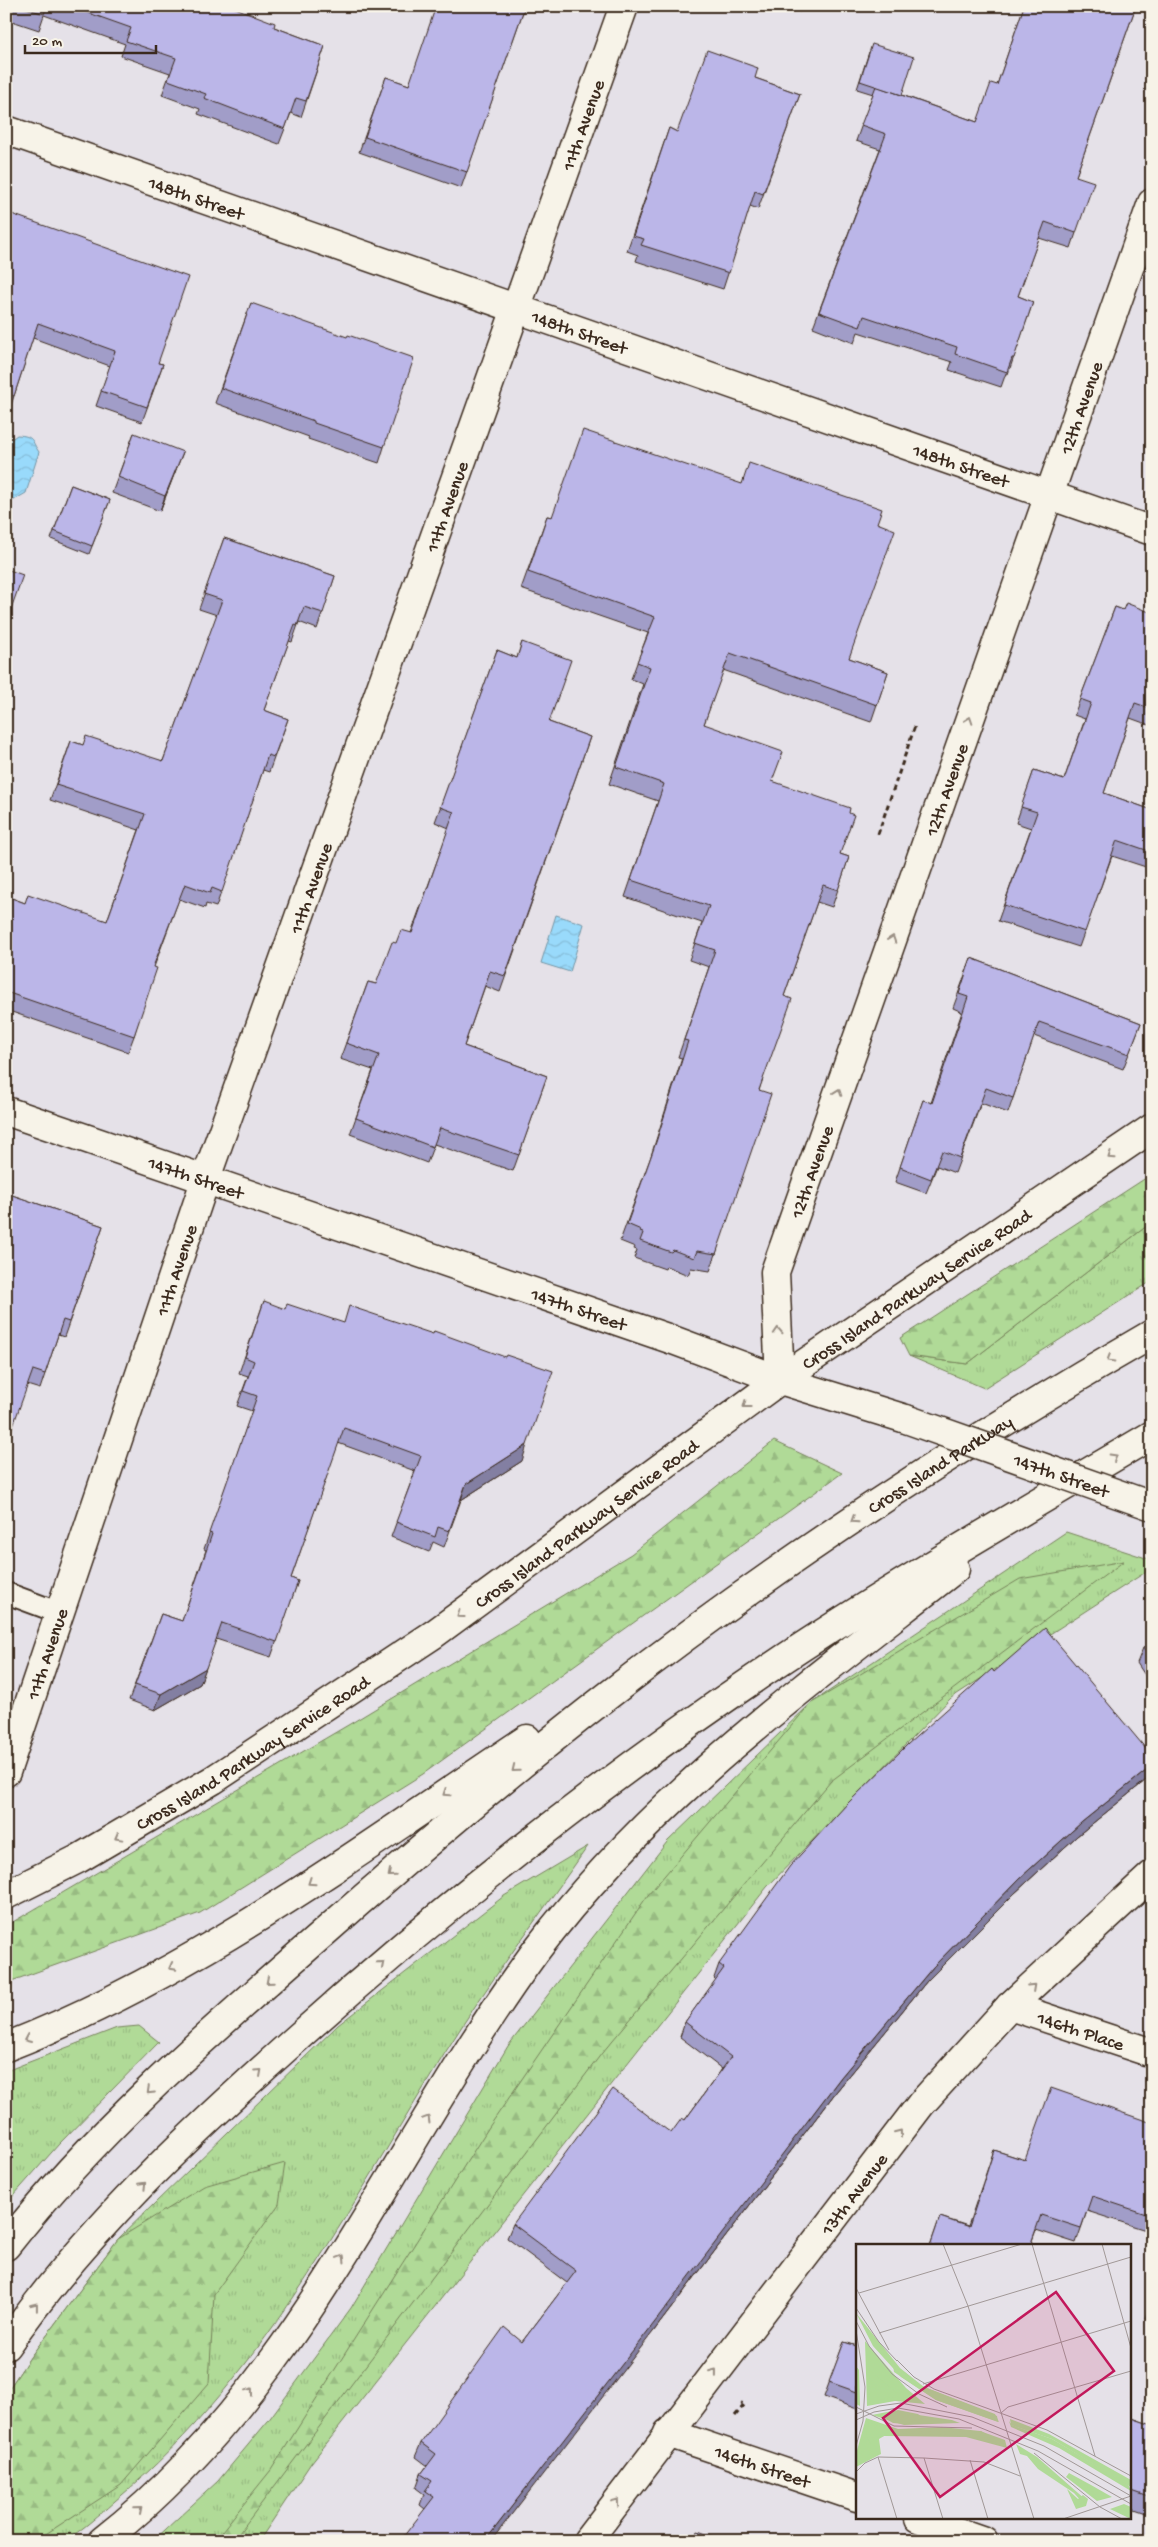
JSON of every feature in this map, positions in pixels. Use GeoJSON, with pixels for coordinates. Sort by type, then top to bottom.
{"type":"FeatureCollection","features":[{"type":"Feature","properties":{"kind":"main road","name":"11th Avenue"},"geometry":{"type":"LineString","coordinates":[[6,1772],[206,1178],[624,6]]}},
{"type":"Feature","properties":{"kind":"main road","name":"148th Street"},"geometry":{"type":"LineString","coordinates":[[6,130],[1152,531]]}},
{"type":"Feature","properties":{"kind":"main road","name":"12th Avenue"},"geometry":{"type":"LineString","coordinates":[[780,1380],[774,1272],[1152,203]]}},
{"type":"Feature","properties":{"kind":"main road","name":"147th Street"},"geometry":{"type":"LineString","coordinates":[[6,1111],[206,1178],[673,1340],[780,1380],[906,1418],[1152,1506]]}},
{"type":"Feature","properties":{"kind":"main road","name":"Cross Island Parkway Service Road"},"geometry":{"type":"LineString","coordinates":[[6,1895],[78,1859],[213,1780],[426,1639],[780,1380],[1152,1128]]}},
{"type":"Feature","properties":{"kind":"main road","name":"Cross Island Parkway"},"geometry":{"type":"LineString","coordinates":[[735,1601],[855,1519],[986,1435],[1152,1334]]}},
{"type":"Feature","properties":{"kind":"main road"},"geometry":{"type":"LineString","coordinates":[[6,2346],[60,2275],[161,2166],[252,2078],[411,1939],[544,1832],[725,1699],[876,1600],[1152,1435]]}},
{"type":"Feature","properties":{"kind":"main road"},"geometry":{"type":"LineString","coordinates":[[102,2541],[178,2474],[219,2430],[277,2357],[326,2286],[452,2078],[517,1978],[557,1924],[604,1869],[646,1823],[708,1766],[1042,1501]]}},
{"type":"Feature","properties":{"kind":"main road"},"geometry":{"type":"LineString","coordinates":[[6,2047],[145,1981],[280,1904],[735,1601]]}},
{"type":"Feature","properties":{"kind":"main road"},"geometry":{"type":"LineString","coordinates":[[6,2246],[63,2180],[110,2130],[269,1981],[508,1775],[613,1692],[735,1601]]}},
{"type":"Feature","properties":{"kind":"main road","name":"13th Avenue"},"geometry":{"type":"LineString","coordinates":[[587,2541],[921,2104],[1010,2006],[1152,1875]]}},
{"type":"Feature","properties":{"kind":"main road","name":"146th Place"},"geometry":{"type":"LineString","coordinates":[[1010,2006],[1152,2053]]}},
{"type":"Feature","properties":{"kind":"main road","name":"146th Street"},"geometry":{"type":"LineString","coordinates":[[668,2433],[856,2497]]}},
{"type":"Feature","properties":{"kind":"main road"},"geometry":{"type":"LineString","coordinates":[[924,2520],[984,2541]]}},
{"type":"Feature","properties":{"kind":"lane"},"geometry":{"type":"LineString","coordinates":[[6,1593],[60,1613]]}},
{"type":"Feature","properties":{"kind":"path"},"geometry":{"type":"LineString","coordinates":[[878,834],[915,726]]}},
{"type":"Feature","properties":{"kind":"path"},"geometry":{"type":"LineString","coordinates":[[735,2416],[745,2404]]}},
{"type":"Feature","properties":{"kind":"green space"},"geometry":{"type":"Polygon","coordinates":[[[1152,1174],[1152,1222],[967,1364],[909,1356],[900,1338],[1152,1174]]]}},
{"type":"Feature","properties":{"kind":"green space"},"geometry":{"type":"Polygon","coordinates":[[[1152,1222],[1152,1281],[984,1388],[909,1356],[967,1364],[1152,1222]]]}},
{"type":"Feature","properties":{"kind":"green space"},"geometry":{"type":"Polygon","coordinates":[[[774,1441],[842,1473],[423,1774],[200,1913],[6,1983],[6,1926],[355,1721],[631,1554],[774,1441]]]}},
{"type":"Feature","properties":{"kind":"green space"},"geometry":{"type":"Polygon","coordinates":[[[1066,1532],[1152,1560],[1152,1568],[951,1698],[767,1887],[311,2463],[259,2541],[153,2541],[218,2481],[268,2421],[351,2308],[508,2046],[667,1842],[810,1704],[1066,1532]]]}},
{"type":"Feature","properties":{"kind":"green space"},"geometry":{"type":"Polygon","coordinates":[[[1124,1561],[831,1781],[602,2053],[233,2541],[214,2541],[271,2470],[489,2127],[648,1895],[810,1704],[1020,1579],[1124,1561]]]}},
{"type":"Feature","properties":{"kind":"green space"},"geometry":{"type":"Polygon","coordinates":[[[588,1846],[464,2023],[348,2214],[308,2276],[266,2336],[221,2395],[171,2450],[74,2535],[57,2542],[6,2541],[6,2393],[31,2356],[118,2239],[338,2025],[504,1896],[588,1846]]]}},
{"type":"Feature","properties":{"kind":"green space"},"geometry":{"type":"Polygon","coordinates":[[[139,2026],[159,2042],[59,2144],[6,2204],[6,2071],[117,2028],[139,2026]]]}},
{"type":"Feature","properties":{"kind":"green space"},"geometry":{"type":"Polygon","coordinates":[[[285,2163],[279,2204],[214,2294],[209,2383],[121,2485],[35,2541],[6,2541],[6,2393],[31,2356],[118,2239],[204,2186],[285,2163]]]}},
{"type":"Feature","properties":{"kind":"water"},"geometry":{"type":"Polygon","coordinates":[[[17,435],[30,438],[39,452],[26,493],[14,500],[6,500],[6,443],[17,435]]]}},
{"type":"Feature","properties":{"kind":"water"},"geometry":{"type":"Polygon","coordinates":[[[556,915],[584,924],[570,972],[541,963],[556,915]]]}},
{"type":"Feature","properties":{"kind":"building"},"geometry":{"type":"Polygon","coordinates":[[[20,6],[47,6],[44,14],[20,6]]]}},
{"type":"Feature","properties":{"kind":"building"},"geometry":{"type":"Polygon","coordinates":[[[69,6],[230,6],[275,23],[274,27],[325,46],[306,101],[296,98],[285,129],[204,98],[206,94],[168,80],[176,58],[126,41],[131,28],[69,6]]]}},
{"type":"Feature","properties":{"kind":"building"},"geometry":{"type":"Polygon","coordinates":[[[436,6],[525,6],[467,172],[365,137],[386,77],[409,85],[436,6]]]}},
{"type":"Feature","properties":{"kind":"building"},"geometry":{"type":"Polygon","coordinates":[[[1024,6],[1136,6],[1076,176],[1094,182],[1076,233],[1045,222],[1018,296],[1033,302],[1014,358],[1012,358],[1007,372],[955,354],[957,347],[864,316],[860,327],[819,312],[886,134],[861,125],[876,86],[977,122],[991,83],[997,85],[1024,6]]]}},
{"type":"Feature","properties":{"kind":"building"},"geometry":{"type":"Polygon","coordinates":[[[872,44],[914,57],[902,95],[860,81],[872,44]]]}},
{"type":"Feature","properties":{"kind":"building"},"geometry":{"type":"Polygon","coordinates":[[[707,50],[758,68],[755,78],[800,94],[763,194],[755,191],[729,273],[641,245],[644,239],[633,236],[669,128],[677,132],[707,50]]]}},
{"type":"Feature","properties":{"kind":"building"},"geometry":{"type":"Polygon","coordinates":[[[6,212],[188,277],[158,363],[163,364],[147,407],[101,391],[115,351],[38,323],[14,396],[6,394],[6,212]]]}},
{"type":"Feature","properties":{"kind":"building"},"geometry":{"type":"Polygon","coordinates":[[[251,303],[347,337],[348,335],[414,358],[384,447],[221,388],[251,303]]]}},
{"type":"Feature","properties":{"kind":"building"},"geometry":{"type":"Polygon","coordinates":[[[583,430],[742,484],[749,463],[882,509],[877,523],[895,530],[849,658],[888,672],[877,705],[730,653],[704,724],[783,752],[772,781],[850,808],[849,813],[854,815],[840,854],[849,857],[838,890],[823,885],[784,996],[792,999],[759,1090],[771,1094],[716,1254],[697,1251],[694,1258],[640,1241],[643,1233],[640,1232],[641,1230],[627,1224],[656,1142],[688,1041],[684,1040],[715,950],[695,943],[709,906],[631,880],[664,784],[616,767],[650,667],[637,662],[655,617],[528,572],[547,516],[552,517],[583,430]]]}},
{"type":"Feature","properties":{"kind":"building"},"geometry":{"type":"Polygon","coordinates":[[[134,433],[183,452],[165,496],[118,477],[134,433]]]}},
{"type":"Feature","properties":{"kind":"building"},"geometry":{"type":"Polygon","coordinates":[[[71,485],[110,500],[92,546],[54,531],[71,485]]]}},
{"type":"Feature","properties":{"kind":"building"},"geometry":{"type":"Polygon","coordinates":[[[224,538],[335,576],[323,613],[304,607],[297,626],[295,625],[264,710],[288,719],[274,757],[268,755],[222,892],[212,888],[210,893],[185,884],[153,967],[157,968],[134,1036],[6,992],[6,896],[25,903],[28,894],[107,921],[145,814],[56,785],[71,741],[83,745],[86,736],[163,761],[222,600],[204,594],[224,538]]]}},
{"type":"Feature","properties":{"kind":"building"},"geometry":{"type":"Polygon","coordinates":[[[6,569],[23,575],[8,617],[6,616],[6,569]]]}},
{"type":"Feature","properties":{"kind":"building"},"geometry":{"type":"Polygon","coordinates":[[[1126,603],[1152,613],[1152,709],[1135,703],[1104,793],[1152,810],[1152,852],[1117,840],[1085,932],[1004,905],[1037,812],[1021,807],[1034,770],[1064,780],[1091,703],[1080,699],[1115,607],[1123,610],[1126,603]]]}},
{"type":"Feature","properties":{"kind":"building"},"geometry":{"type":"Polygon","coordinates":[[[522,642],[571,660],[549,722],[590,737],[505,976],[490,971],[464,1046],[547,1076],[519,1155],[440,1128],[433,1147],[356,1118],[379,1055],[346,1043],[368,982],[376,984],[392,942],[396,943],[401,930],[412,933],[454,812],[440,807],[497,650],[517,658],[522,642]]]}},
{"type":"Feature","properties":{"kind":"building"},"geometry":{"type":"Polygon","coordinates":[[[971,958],[1141,1023],[1129,1054],[1039,1022],[1013,1098],[986,1088],[960,1158],[942,1151],[931,1179],[900,1167],[923,1100],[932,1103],[968,997],[959,994],[971,958]]]}},
{"type":"Feature","properties":{"kind":"building"},"geometry":{"type":"Polygon","coordinates":[[[6,1193],[103,1226],[69,1322],[63,1320],[45,1374],[33,1370],[6,1445],[6,1193]]]}},
{"type":"Feature","properties":{"kind":"building"},"geometry":{"type":"Polygon","coordinates":[[[264,1301],[285,1309],[287,1304],[344,1323],[349,1306],[433,1334],[434,1331],[505,1357],[506,1355],[553,1371],[527,1445],[466,1484],[449,1531],[438,1527],[435,1537],[396,1522],[421,1456],[344,1428],[291,1578],[298,1581],[277,1642],[222,1623],[206,1668],[161,1694],[135,1685],[161,1614],[182,1621],[212,1534],[209,1533],[257,1396],[243,1391],[254,1361],[245,1357],[264,1301]]]}},
{"type":"Feature","properties":{"kind":"building"},"geometry":{"type":"Polygon","coordinates":[[[1045,1628],[1152,1756],[1152,1766],[1082,1822],[1020,1878],[933,1967],[841,2077],[658,2318],[485,2541],[400,2541],[434,2497],[425,2491],[432,2481],[421,2474],[436,2454],[421,2443],[504,2327],[522,2342],[576,2271],[513,2224],[613,2089],[671,2133],[682,2118],[685,2120],[731,2057],[685,2022],[724,1968],[719,1964],[790,1866],[847,1804],[908,1744],[992,1669],[994,1672],[1045,1628]]]}},
{"type":"Feature","properties":{"kind":"building"},"geometry":{"type":"Polygon","coordinates":[[[1152,1642],[1152,1661],[1143,1648],[1152,1642]]]}},
{"type":"Feature","properties":{"kind":"building"},"geometry":{"type":"Polygon","coordinates":[[[1051,2088],[1152,2123],[1152,2216],[1092,2196],[1081,2228],[1041,2215],[1031,2244],[931,2244],[940,2217],[969,2227],[994,2150],[1025,2160],[1051,2088]]]}},
{"type":"Feature","properties":{"kind":"building"},"geometry":{"type":"Polygon","coordinates":[[[844,2342],[856,2346],[856,2392],[829,2382],[844,2342]]]}},
{"type":"Feature","properties":{"kind":"building"},"geometry":{"type":"Polygon","coordinates":[[[1130,2417],[1152,2425],[1152,2498],[1130,2490],[1130,2417]]]}},
{"type":"Feature","properties":{"kind":"building"},"geometry":{"type":"Polygon","coordinates":[[[698,2531],[726,2541],[695,2541],[698,2531]]]}}]}
